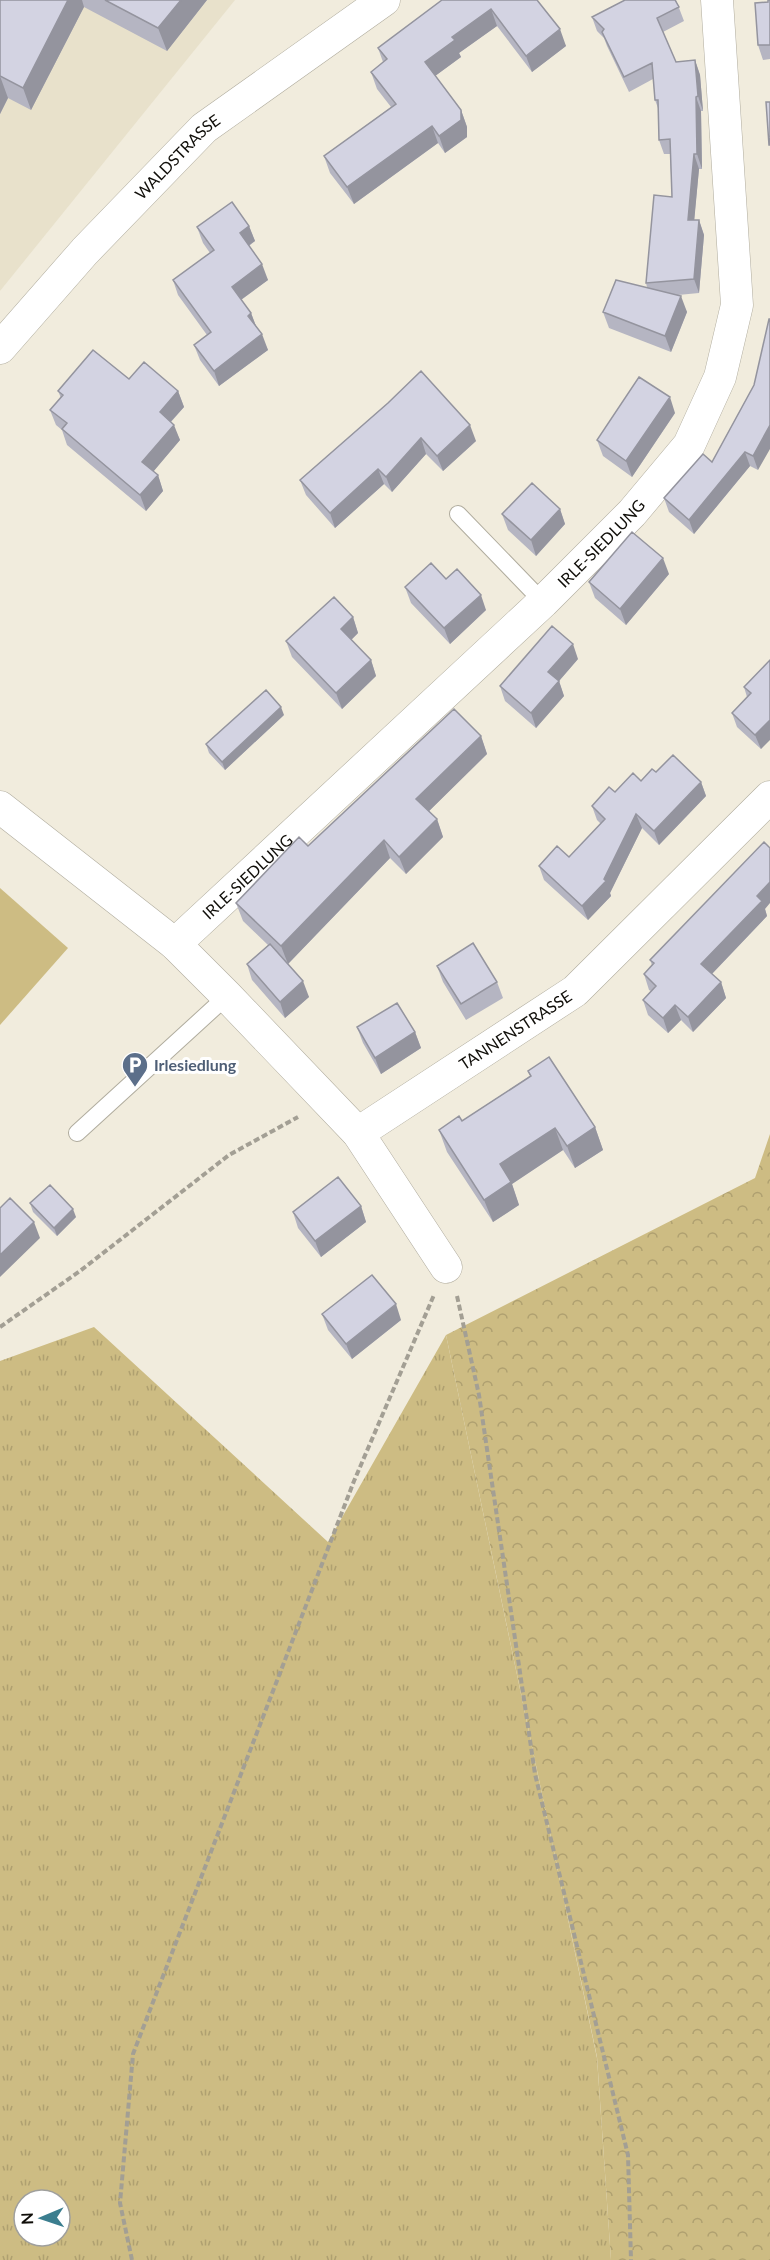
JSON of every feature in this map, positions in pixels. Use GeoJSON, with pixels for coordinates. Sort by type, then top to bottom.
{"type":"FeatureCollection","features":[{"type":"Feature","properties":{"kind":"street","name":"WALDSTRASSE"},"geometry":{"type":"LineString","coordinates":[[0,348],[85,251],[204,128],[384,0]]}},
{"type":"Feature","properties":{"kind":"street","name":"IRLE-SIEDLUNG"},"geometry":{"type":"LineString","coordinates":[[175,944],[543,602],[632,513],[689,445],[720,377],[737,305],[717,0]]}},
{"type":"Feature","properties":{"kind":"street","name":"TANNENSTRASSE"},"geometry":{"type":"LineString","coordinates":[[358,1134],[575,991],[770,797]]}},
{"type":"Feature","properties":{"kind":"street"},"geometry":{"type":"LineString","coordinates":[[0,807],[175,944],[328,1100],[358,1134],[446,1267]]}},
{"type":"Feature","properties":{"kind":"lane"},"geometry":{"type":"LineString","coordinates":[[458,514],[543,602]]}},
{"type":"Feature","properties":{"kind":"lane"},"geometry":{"type":"LineString","coordinates":[[77,1133],[227,996]]}},
{"type":"Feature","properties":{"kind":"path"},"geometry":{"type":"LineString","coordinates":[[0,1326],[80,1271],[229,1155],[328,1100]]}},
{"type":"Feature","properties":{"kind":"path"},"geometry":{"type":"LineString","coordinates":[[132,2260],[120,2203],[133,2054],[354,1481],[446,1267]]}},
{"type":"Feature","properties":{"kind":"path"},"geometry":{"type":"LineString","coordinates":[[446,1267],[459,1303],[478,1395],[534,1774],[628,2155],[631,2260]]}},
{"type":"Feature","properties":{"kind":"shaded area"},"geometry":{"type":"Polygon","coordinates":[[[0,0],[235,0],[0,291],[0,0]]]}},
{"type":"Feature","properties":{"kind":"green space"},"geometry":{"type":"Polygon","coordinates":[[[0,888],[68,948],[0,1025],[0,888]]]}},
{"type":"Feature","properties":{"kind":"green space"},"geometry":{"type":"Polygon","coordinates":[[[770,1134],[770,2260],[611,2260],[597,2057],[446,1335],[755,1178],[770,1134]]]}},
{"type":"Feature","properties":{"kind":"green space"},"geometry":{"type":"Polygon","coordinates":[[[94,1327],[328,1542],[446,1335],[597,2058],[611,2260],[0,2260],[0,1361],[94,1327]]]}},
{"type":"Feature","properties":{"kind":"building"},"geometry":{"type":"Polygon","coordinates":[[[0,0],[68,0],[23,88],[0,76],[0,0]]]}},
{"type":"Feature","properties":{"kind":"building"},"geometry":{"type":"Polygon","coordinates":[[[105,0],[181,0],[158,28],[105,0]]]}},
{"type":"Feature","properties":{"kind":"building"},"geometry":{"type":"Polygon","coordinates":[[[442,0],[537,0],[560,29],[526,56],[491,9],[452,37],[455,40],[425,62],[461,110],[461,120],[439,136],[432,126],[347,187],[324,156],[396,104],[371,72],[387,59],[378,48],[442,0]]]}},
{"type":"Feature","properties":{"kind":"building"},"geometry":{"type":"Polygon","coordinates":[[[625,0],[675,0],[679,7],[657,18],[676,62],[695,60],[698,96],[696,97],[697,154],[694,154],[688,220],[699,220],[694,279],[646,283],[654,195],[672,197],[670,139],[659,140],[658,100],[655,100],[652,63],[624,77],[602,32],[604,29],[592,17],[625,0]]]}},
{"type":"Feature","properties":{"kind":"building"},"geometry":{"type":"Polygon","coordinates":[[[770,0],[770,45],[758,45],[755,3],[768,2],[770,0]]]}},
{"type":"Feature","properties":{"kind":"building"},"geometry":{"type":"Polygon","coordinates":[[[766,102],[770,102],[770,145],[769,145],[766,102]]]}},
{"type":"Feature","properties":{"kind":"building"},"geometry":{"type":"Polygon","coordinates":[[[232,202],[249,226],[240,233],[262,264],[232,287],[251,313],[248,316],[262,334],[214,371],[194,345],[211,332],[173,280],[214,250],[197,227],[232,202]]]}},
{"type":"Feature","properties":{"kind":"building"},"geometry":{"type":"Polygon","coordinates":[[[616,280],[681,296],[665,336],[603,312],[616,280]]]}},
{"type":"Feature","properties":{"kind":"building"},"geometry":{"type":"Polygon","coordinates":[[[769,319],[770,425],[753,456],[745,452],[689,520],[664,498],[703,454],[712,462],[754,385],[769,319]]]}},
{"type":"Feature","properties":{"kind":"building"},"geometry":{"type":"Polygon","coordinates":[[[93,350],[129,379],[144,362],[178,391],[160,412],[174,425],[142,462],[158,475],[140,495],[62,429],[67,423],[50,410],[63,395],[58,391],[93,350]]]}},
{"type":"Feature","properties":{"kind":"building"},"geometry":{"type":"Polygon","coordinates":[[[421,371],[470,425],[437,456],[421,438],[386,477],[378,469],[330,513],[300,480],[421,371]]]}},
{"type":"Feature","properties":{"kind":"building"},"geometry":{"type":"Polygon","coordinates":[[[639,377],[670,397],[626,461],[597,440],[639,377]]]}},
{"type":"Feature","properties":{"kind":"building"},"geometry":{"type":"Polygon","coordinates":[[[532,483],[560,509],[531,540],[502,514],[532,483]]]}},
{"type":"Feature","properties":{"kind":"building"},"geometry":{"type":"Polygon","coordinates":[[[632,532],[663,558],[620,609],[589,582],[632,532]]]}},
{"type":"Feature","properties":{"kind":"building"},"geometry":{"type":"Polygon","coordinates":[[[431,563],[446,579],[457,569],[481,595],[444,628],[405,587],[431,563]]]}},
{"type":"Feature","properties":{"kind":"building"},"geometry":{"type":"Polygon","coordinates":[[[334,597],[353,617],[341,629],[371,660],[336,693],[286,641],[334,597]]]}},
{"type":"Feature","properties":{"kind":"building"},"geometry":{"type":"Polygon","coordinates":[[[552,626],[573,644],[548,672],[559,681],[531,713],[500,686],[552,626]]]}},
{"type":"Feature","properties":{"kind":"building"},"geometry":{"type":"Polygon","coordinates":[[[770,660],[770,720],[755,735],[732,713],[751,693],[744,687],[770,660]]]}},
{"type":"Feature","properties":{"kind":"building"},"geometry":{"type":"Polygon","coordinates":[[[266,690],[281,707],[222,762],[206,744],[266,690]]]}},
{"type":"Feature","properties":{"kind":"building"},"geometry":{"type":"Polygon","coordinates":[[[454,709],[481,736],[416,799],[437,819],[399,857],[384,840],[281,946],[236,903],[299,837],[308,846],[454,709]]]}},
{"type":"Feature","properties":{"kind":"building"},"geometry":{"type":"Polygon","coordinates":[[[673,755],[701,782],[654,831],[636,814],[604,879],[606,881],[582,906],[539,866],[557,846],[569,857],[605,819],[592,806],[609,787],[615,792],[633,773],[641,781],[652,769],[656,772],[673,755]]]}},
{"type":"Feature","properties":{"kind":"building"},"geometry":{"type":"Polygon","coordinates":[[[764,842],[770,848],[770,882],[757,896],[762,901],[701,964],[721,982],[688,1017],[675,1005],[663,1018],[643,1000],[656,986],[644,974],[654,963],[650,960],[764,842]]]}},
{"type":"Feature","properties":{"kind":"building"},"geometry":{"type":"Polygon","coordinates":[[[473,943],[497,982],[461,1004],[437,966],[473,943]]]}},
{"type":"Feature","properties":{"kind":"building"},"geometry":{"type":"Polygon","coordinates":[[[270,944],[303,981],[280,1002],[247,964],[270,944]]]}},
{"type":"Feature","properties":{"kind":"building"},"geometry":{"type":"Polygon","coordinates":[[[397,1003],[415,1032],[375,1058],[357,1027],[397,1003]]]}},
{"type":"Feature","properties":{"kind":"building"},"geometry":{"type":"Polygon","coordinates":[[[549,1057],[595,1127],[567,1146],[555,1128],[500,1164],[511,1182],[484,1200],[439,1130],[459,1116],[462,1121],[531,1076],[528,1071],[549,1057]]]}},
{"type":"Feature","properties":{"kind":"building"},"geometry":{"type":"Polygon","coordinates":[[[338,1177],[361,1206],[315,1241],[293,1212],[338,1177]]]}},
{"type":"Feature","properties":{"kind":"building"},"geometry":{"type":"Polygon","coordinates":[[[50,1185],[73,1209],[54,1228],[30,1203],[50,1185]]]}},
{"type":"Feature","properties":{"kind":"building"},"geometry":{"type":"Polygon","coordinates":[[[10,1198],[34,1222],[0,1255],[0,1208],[10,1198]]]}},
{"type":"Feature","properties":{"kind":"building"},"geometry":{"type":"Polygon","coordinates":[[[372,1275],[396,1304],[346,1344],[322,1314],[372,1275]]]}},
{"type":"Feature","properties":{"kind":"place","name":"Irlesiedlung"},"geometry":{"type":"Point","coordinates":[135,1088]}}]}
